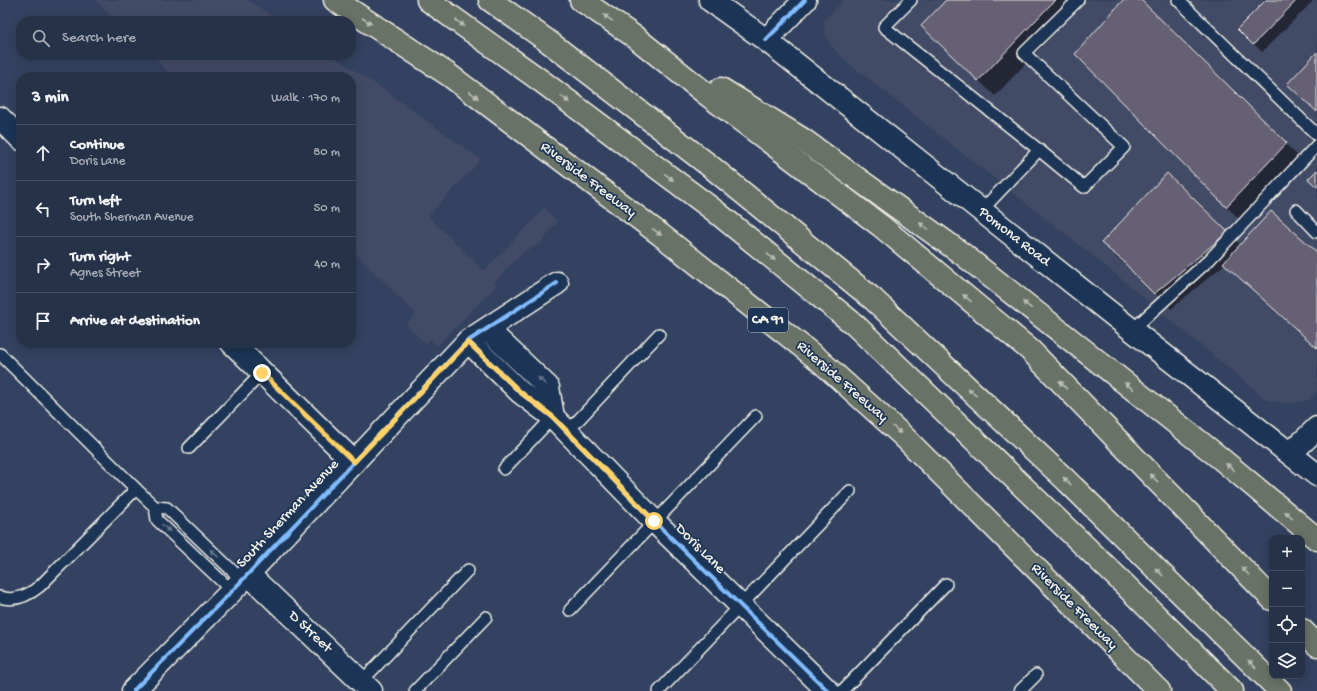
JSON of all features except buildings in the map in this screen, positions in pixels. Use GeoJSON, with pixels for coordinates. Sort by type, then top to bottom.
{"type":"FeatureCollection","features":[{"type":"Feature","properties":{"kind":"highway","name":"Riverside Freeway"},"geometry":{"type":"LineString","coordinates":[[334,0],[449,75],[661,234],[819,360],[902,435],[1159,691]]}},
{"type":"Feature","properties":{"kind":"highway"},"geometry":{"type":"LineString","coordinates":[[428,0],[544,83],[715,211],[854,325],[1121,581],[1232,691]]}},
{"type":"Feature","properties":{"kind":"highway"},"geometry":{"type":"LineString","coordinates":[[490,0],[549,42],[710,166],[873,299],[1067,481],[1280,691]]}},
{"type":"Feature","properties":{"kind":"highway"},"geometry":{"type":"LineString","coordinates":[[581,0],[635,37],[802,139],[961,253],[1220,458],[1317,539]]}},
{"type":"Feature","properties":{"kind":"highway"},"geometry":{"type":"LineString","coordinates":[[635,37],[705,93],[881,226],[1030,350],[1269,596]]}},
{"type":"Feature","properties":{"kind":"highway"},"geometry":{"type":"LineString","coordinates":[[1305,633],[1317,645]]}},
{"type":"Feature","properties":{"kind":"street","name":"Pomona Road"},"geometry":{"type":"LineString","coordinates":[[710,0],[766,40],[1317,475]]}},
{"type":"Feature","properties":{"kind":"street"},"geometry":{"type":"LineString","coordinates":[[766,40],[805,0]]}},
{"type":"Feature","properties":{"kind":"street"},"geometry":{"type":"LineString","coordinates":[[0,118],[16,134]]}},
{"type":"Feature","properties":{"kind":"street","name":"South Sherman Avenue"},"geometry":{"type":"LineString","coordinates":[[133,691],[241,582],[468,342],[557,283]]}},
{"type":"Feature","properties":{"kind":"street"},"geometry":{"type":"LineString","coordinates":[[487,328],[548,387],[560,424]]}},
{"type":"Feature","properties":{"kind":"street","name":"Doris Lane"},"geometry":{"type":"LineString","coordinates":[[468,342],[520,392],[560,424],[654,521],[828,691]]}},
{"type":"Feature","properties":{"kind":"street"},"geometry":{"type":"LineString","coordinates":[[237,348],[354,462]]}},
{"type":"Feature","properties":{"kind":"street"},"geometry":{"type":"LineString","coordinates":[[1291,453],[1317,428]]}},
{"type":"Feature","properties":{"kind":"street","name":"D Street"},"geometry":{"type":"LineString","coordinates":[[241,582],[366,686]]}},
{"type":"Feature","properties":{"kind":"lane"},"geometry":{"type":"LineString","coordinates":[[912,0],[884,27],[1084,187],[1124,147],[1024,53],[1078,0]]}},
{"type":"Feature","properties":{"kind":"lane"},"geometry":{"type":"LineString","coordinates":[[1178,0],[1317,135]]}},
{"type":"Feature","properties":{"kind":"lane"},"geometry":{"type":"LineString","coordinates":[[1132,330],[1210,259],[1317,145]]}},
{"type":"Feature","properties":{"kind":"lane"},"geometry":{"type":"LineString","coordinates":[[981,211],[1039,150]]}},
{"type":"Feature","properties":{"kind":"lane"},"geometry":{"type":"LineString","coordinates":[[1296,210],[1317,232]]}},
{"type":"Feature","properties":{"kind":"lane"},"geometry":{"type":"LineString","coordinates":[[504,469],[560,424],[659,334]]}},
{"type":"Feature","properties":{"kind":"lane"},"geometry":{"type":"LineString","coordinates":[[0,354],[136,489],[155,506],[167,508],[241,582]]}},
{"type":"Feature","properties":{"kind":"lane"},"geometry":{"type":"LineString","coordinates":[[189,448],[262,373]]}},
{"type":"Feature","properties":{"kind":"lane"},"geometry":{"type":"LineString","coordinates":[[570,610],[756,416]]}},
{"type":"Feature","properties":{"kind":"lane"},"geometry":{"type":"LineString","coordinates":[[0,597],[7,599],[19,598],[30,594],[40,586],[136,489]]}},
{"type":"Feature","properties":{"kind":"lane"},"geometry":{"type":"LineString","coordinates":[[659,691],[850,491]]}},
{"type":"Feature","properties":{"kind":"lane"},"geometry":{"type":"LineString","coordinates":[[155,506],[157,520],[241,582]]}},
{"type":"Feature","properties":{"kind":"lane"},"geometry":{"type":"LineString","coordinates":[[366,686],[468,570]]}},
{"type":"Feature","properties":{"kind":"lane"},"geometry":{"type":"LineString","coordinates":[[842,691],[946,584]]}},
{"type":"Feature","properties":{"kind":"lane"},"geometry":{"type":"LineString","coordinates":[[415,691],[486,617]]}},
{"type":"Feature","properties":{"kind":"lane"},"geometry":{"type":"LineString","coordinates":[[1020,691],[1036,675]]}},
{"type":"Feature","properties":{"kind":"shaded area"},"geometry":{"type":"Polygon","coordinates":[[[95,0],[248,0],[272,16],[111,16],[95,0]]]}},
{"type":"Feature","properties":{"kind":"shaded area"},"geometry":{"type":"Polygon","coordinates":[[[844,0],[1317,0],[1317,391],[1309,400],[1293,403],[1267,400],[1102,263],[846,61],[829,43],[824,29],[824,20],[844,0]]]}},
{"type":"Feature","properties":{"kind":"shaded area"},"geometry":{"type":"Polygon","coordinates":[[[156,60],[339,60],[383,89],[480,159],[478,163],[428,216],[484,271],[542,211],[544,207],[557,222],[541,243],[525,251],[508,267],[494,283],[496,286],[437,346],[430,339],[426,344],[406,324],[416,314],[356,254],[356,72],[169,72],[156,60]]]}},
{"type":"Feature","properties":{"kind":"cycle path"},"geometry":{"type":"LineString","coordinates":[[766,40],[805,0]]}},
{"type":"Feature","properties":{"kind":"cycle path"},"geometry":{"type":"LineString","coordinates":[[133,691],[232,591],[468,341],[557,283]]}},
{"type":"Feature","properties":{"kind":"cycle path"},"geometry":{"type":"LineString","coordinates":[[468,341],[520,392],[553,417],[654,521],[828,691]]}},
{"type":"Feature","properties":{"kind":"route"},"geometry":{"type":"LineString","coordinates":[[262,373],[354,462],[468,342],[520,392],[553,417],[568,431],[654,521]]}}]}
